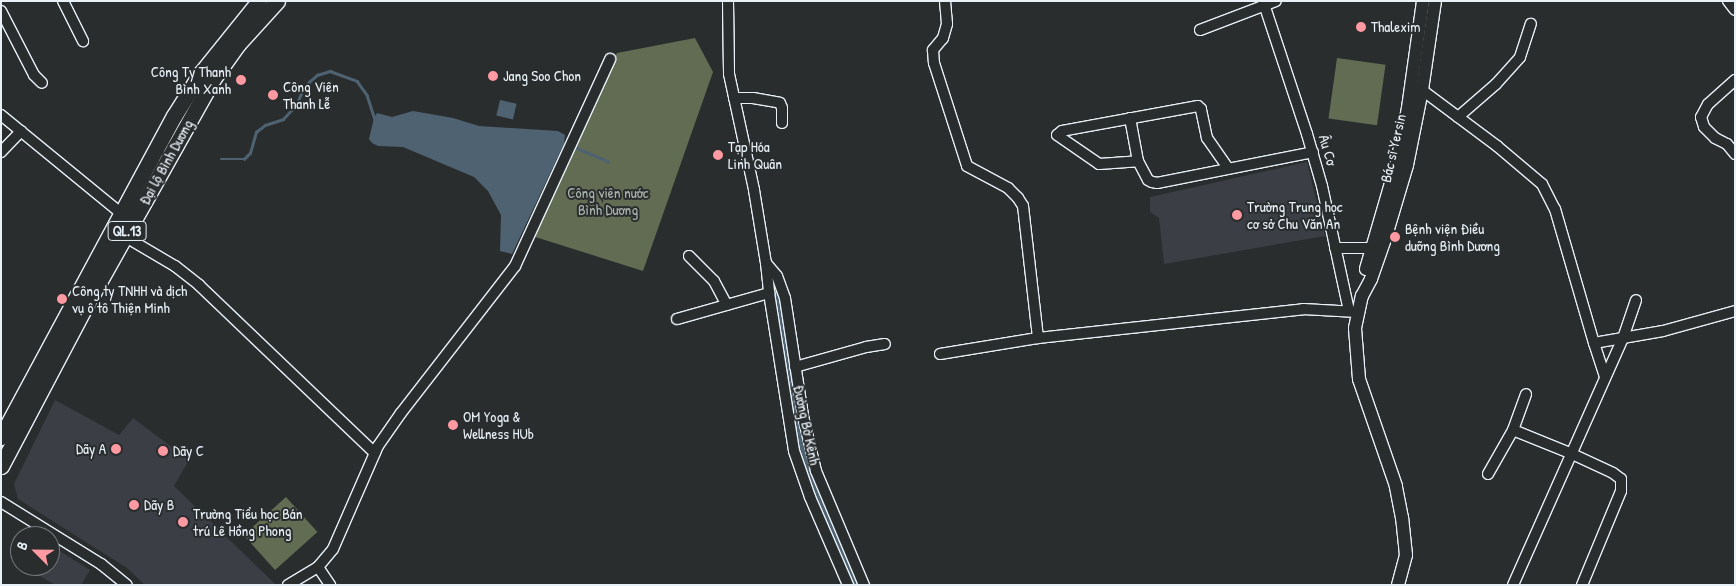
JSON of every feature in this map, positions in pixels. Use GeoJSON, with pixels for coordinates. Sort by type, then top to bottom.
{"type":"FeatureCollection","features":[{"type":"Feature","properties":{"kind":"highway","name":"Đại lộ Bình Dương"},"geometry":{"type":"LineString","coordinates":[[1,437],[174,116],[201,73],[259,1]]}},
{"type":"Feature","properties":{"kind":"highway","name":"Đại lộ Bình Dương"},"geometry":{"type":"LineString","coordinates":[[1,466],[124,236],[213,78],[238,44],[277,1]]}},
{"type":"Feature","properties":{"kind":"main road","name":"Bác sĩ Yersin"},"geometry":{"type":"LineString","coordinates":[[1398,585],[1406,555],[1402,518],[1396,486],[1359,379],[1353,311],[1371,279],[1402,164],[1417,88],[1424,30],[1423,1]]}},
{"type":"Feature","properties":{"kind":"main road","name":"Bác sĩ Yersin"},"geometry":{"type":"LineString","coordinates":[[1424,30],[1435,1]]}},
{"type":"Feature","properties":{"kind":"main road","name":"Bác sĩ Yersin"},"geometry":{"type":"LineString","coordinates":[[1362,296],[1362,282],[1372,248],[1389,210]]}},
{"type":"Feature","properties":{"kind":"street"},"geometry":{"type":"LineString","coordinates":[[63,1],[83,42]]}},
{"type":"Feature","properties":{"kind":"street","name":"Đường Bờ Kênh"},"geometry":{"type":"LineString","coordinates":[[728,1],[729,74],[754,190],[794,451],[810,497],[848,585]]}},
{"type":"Feature","properties":{"kind":"street"},"geometry":{"type":"LineString","coordinates":[[945,1],[947,24],[943,38],[933,50],[934,63],[967,166],[1008,188],[1018,198],[1022,206],[1038,338]]}},
{"type":"Feature","properties":{"kind":"street"},"geometry":{"type":"LineString","coordinates":[[1200,30],[1276,1]]}},
{"type":"Feature","properties":{"kind":"street"},"geometry":{"type":"LineString","coordinates":[[1728,1],[1735,10]]}},
{"type":"Feature","properties":{"kind":"street","name":"Âu Cơ"},"geometry":{"type":"LineString","coordinates":[[1264,4],[1312,152],[1353,311]]}},
{"type":"Feature","properties":{"kind":"street"},"geometry":{"type":"LineString","coordinates":[[1,11],[34,75],[42,83]]}},
{"type":"Feature","properties":{"kind":"street"},"geometry":{"type":"LineString","coordinates":[[1458,117],[1502,78],[1520,58],[1531,24]]}},
{"type":"Feature","properties":{"kind":"street"},"geometry":{"type":"LineString","coordinates":[[288,585],[318,568],[333,548],[375,453],[401,413],[515,266],[610,59]]}},
{"type":"Feature","properties":{"kind":"street"},"geometry":{"type":"LineString","coordinates":[[1735,80],[1708,104],[1701,117],[1704,127],[1715,138],[1727,144],[1735,154]]}},
{"type":"Feature","properties":{"kind":"street"},"geometry":{"type":"LineString","coordinates":[[1417,88],[1458,117],[1542,184],[1556,210],[1605,377]]}},
{"type":"Feature","properties":{"kind":"street"},"geometry":{"type":"LineString","coordinates":[[734,98],[753,98],[780,103],[782,123]]}},
{"type":"Feature","properties":{"kind":"street"},"geometry":{"type":"LineString","coordinates":[[1138,161],[1099,164],[1057,135],[1062,131],[1198,106],[1201,109],[1207,138],[1228,168]]}},
{"type":"Feature","properties":{"kind":"street"},"geometry":{"type":"LineString","coordinates":[[1,115],[122,214]]}},
{"type":"Feature","properties":{"kind":"street"},"geometry":{"type":"LineString","coordinates":[[1130,118],[1138,161],[1148,180],[1152,182],[1312,152]]}},
{"type":"Feature","properties":{"kind":"street"},"geometry":{"type":"LineString","coordinates":[[1,152],[21,131]]}},
{"type":"Feature","properties":{"kind":"street"},"geometry":{"type":"LineString","coordinates":[[124,236],[175,266],[199,285],[375,453]]}},
{"type":"Feature","properties":{"kind":"street"},"geometry":{"type":"LineString","coordinates":[[1336,248],[1372,248]]}},
{"type":"Feature","properties":{"kind":"street"},"geometry":{"type":"LineString","coordinates":[[689,256],[714,281],[727,305]]}},
{"type":"Feature","properties":{"kind":"street"},"geometry":{"type":"LineString","coordinates":[[766,263],[777,276],[785,298],[803,416],[816,471],[864,585]]}},
{"type":"Feature","properties":{"kind":"street"},"geometry":{"type":"LineString","coordinates":[[677,319],[769,293]]}},
{"type":"Feature","properties":{"kind":"street"},"geometry":{"type":"LineString","coordinates":[[1513,585],[1570,453],[1623,338],[1636,300]]}},
{"type":"Feature","properties":{"kind":"street"},"geometry":{"type":"LineString","coordinates":[[940,354],[1038,338],[1303,309],[1353,311]]}},
{"type":"Feature","properties":{"kind":"street"},"geometry":{"type":"LineString","coordinates":[[1594,343],[1663,331],[1735,310]]}},
{"type":"Feature","properties":{"kind":"street"},"geometry":{"type":"LineString","coordinates":[[795,367],[866,347],[886,344]]}},
{"type":"Feature","properties":{"kind":"street"},"geometry":{"type":"LineString","coordinates":[[1488,474],[1512,430],[1526,394]]}},
{"type":"Feature","properties":{"kind":"street"},"geometry":{"type":"LineString","coordinates":[[1512,430],[1570,453],[1613,473],[1621,479],[1621,492],[1582,585]]}},
{"type":"Feature","properties":{"kind":"street"},"geometry":{"type":"LineString","coordinates":[[1,502],[98,562],[127,585]]}},
{"type":"Feature","properties":{"kind":"street"},"geometry":{"type":"LineString","coordinates":[[318,568],[330,585]]}},
{"type":"Feature","properties":{"kind":"shaded area","name":"Trường Trung học cơ sở Chu Văn An"},"geometry":{"type":"Polygon","coordinates":[[[1307,162],[1325,236],[1164,264],[1159,218],[1150,212],[1150,197],[1307,162]]]}},
{"type":"Feature","properties":{"kind":"shaded area"},"geometry":{"type":"Polygon","coordinates":[[[55,400],[119,435],[133,418],[189,460],[174,486],[275,584],[145,585],[127,568],[18,499],[14,484],[55,400]]]}},
{"type":"Feature","properties":{"kind":"shaded area"},"geometry":{"type":"Polygon","coordinates":[[[60,551],[90,570],[81,585],[55,585],[40,576],[60,576],[60,551]]]}},
{"type":"Feature","properties":{"kind":"green space","name":"Công viên nước Bình Dương"},"geometry":{"type":"Polygon","coordinates":[[[695,38],[713,72],[643,271],[529,235],[617,53],[695,38]]]}},
{"type":"Feature","properties":{"kind":"green space"},"geometry":{"type":"Polygon","coordinates":[[[1337,58],[1386,65],[1377,125],[1329,118],[1337,58]]]}},
{"type":"Feature","properties":{"kind":"green space"},"geometry":{"type":"Polygon","coordinates":[[[286,497],[317,532],[275,570],[244,535],[286,497]]]}},
{"type":"Feature","properties":{"kind":"water"},"geometry":{"type":"Polygon","coordinates":[[[500,100],[517,104],[513,119],[496,116],[500,100]]]}},
{"type":"Feature","properties":{"kind":"water"},"geometry":{"type":"Polygon","coordinates":[[[413,111],[453,118],[479,126],[558,131],[565,135],[564,144],[512,254],[500,251],[501,215],[488,191],[474,177],[403,147],[378,146],[369,139],[377,113],[392,117],[413,111]]]}},
{"type":"Feature","properties":{"kind":"water"},"geometry":{"type":"Polygon","coordinates":[[[778,291],[804,438],[861,585],[852,585],[811,487],[796,439],[773,292],[778,291]]]}},
{"type":"Feature","properties":{"kind":"waterway"},"geometry":{"type":"LineString","coordinates":[[221,159],[244,159],[250,153],[256,132],[265,125],[283,119],[296,105],[303,89],[309,82],[317,75],[330,71],[357,81],[367,95],[375,119]]}},
{"type":"Feature","properties":{"kind":"waterway"},"geometry":{"type":"LineString","coordinates":[[572,146],[608,161]]}},
{"type":"Feature","properties":{"kind":"place","name":"Thalexim"},"geometry":{"type":"Point","coordinates":[1361,27]}},
{"type":"Feature","properties":{"kind":"place","name":"Jang Soo Chon"},"geometry":{"type":"Point","coordinates":[493,76]}},
{"type":"Feature","properties":{"kind":"place","name":"Công Ty Thanh Bình Xanh"},"geometry":{"type":"Point","coordinates":[241,80]}},
{"type":"Feature","properties":{"kind":"place","name":"Công Viên Thanh Lễ"},"geometry":{"type":"Point","coordinates":[273,95]}},
{"type":"Feature","properties":{"kind":"place","name":"Tạp Hóa Linh Quân"},"geometry":{"type":"Point","coordinates":[718,155]}},
{"type":"Feature","properties":{"kind":"place","name":"Trường Trung học cơ sở Chu Văn An"},"geometry":{"type":"Point","coordinates":[1237,215]}},
{"type":"Feature","properties":{"kind":"place","name":"Bệnh viện Điều dưỡng Bình Dương"},"geometry":{"type":"Point","coordinates":[1395,237]}},
{"type":"Feature","properties":{"kind":"place","name":"Công ty TNHH và dịch vụ ô tô Thiện Minh"},"geometry":{"type":"Point","coordinates":[62,299]}},
{"type":"Feature","properties":{"kind":"place","name":"OM Yoga & Wellness HUb"},"geometry":{"type":"Point","coordinates":[453,425]}},
{"type":"Feature","properties":{"kind":"place","name":"Dãy A"},"geometry":{"type":"Point","coordinates":[116,449]}},
{"type":"Feature","properties":{"kind":"place","name":"Dãy C"},"geometry":{"type":"Point","coordinates":[163,451]}},
{"type":"Feature","properties":{"kind":"place","name":"Dãy B"},"geometry":{"type":"Point","coordinates":[134,505]}},
{"type":"Feature","properties":{"kind":"place","name":"Trường Tiểu học Bán trú Lê Hồng Phong"},"geometry":{"type":"Point","coordinates":[183,522]}}]}
